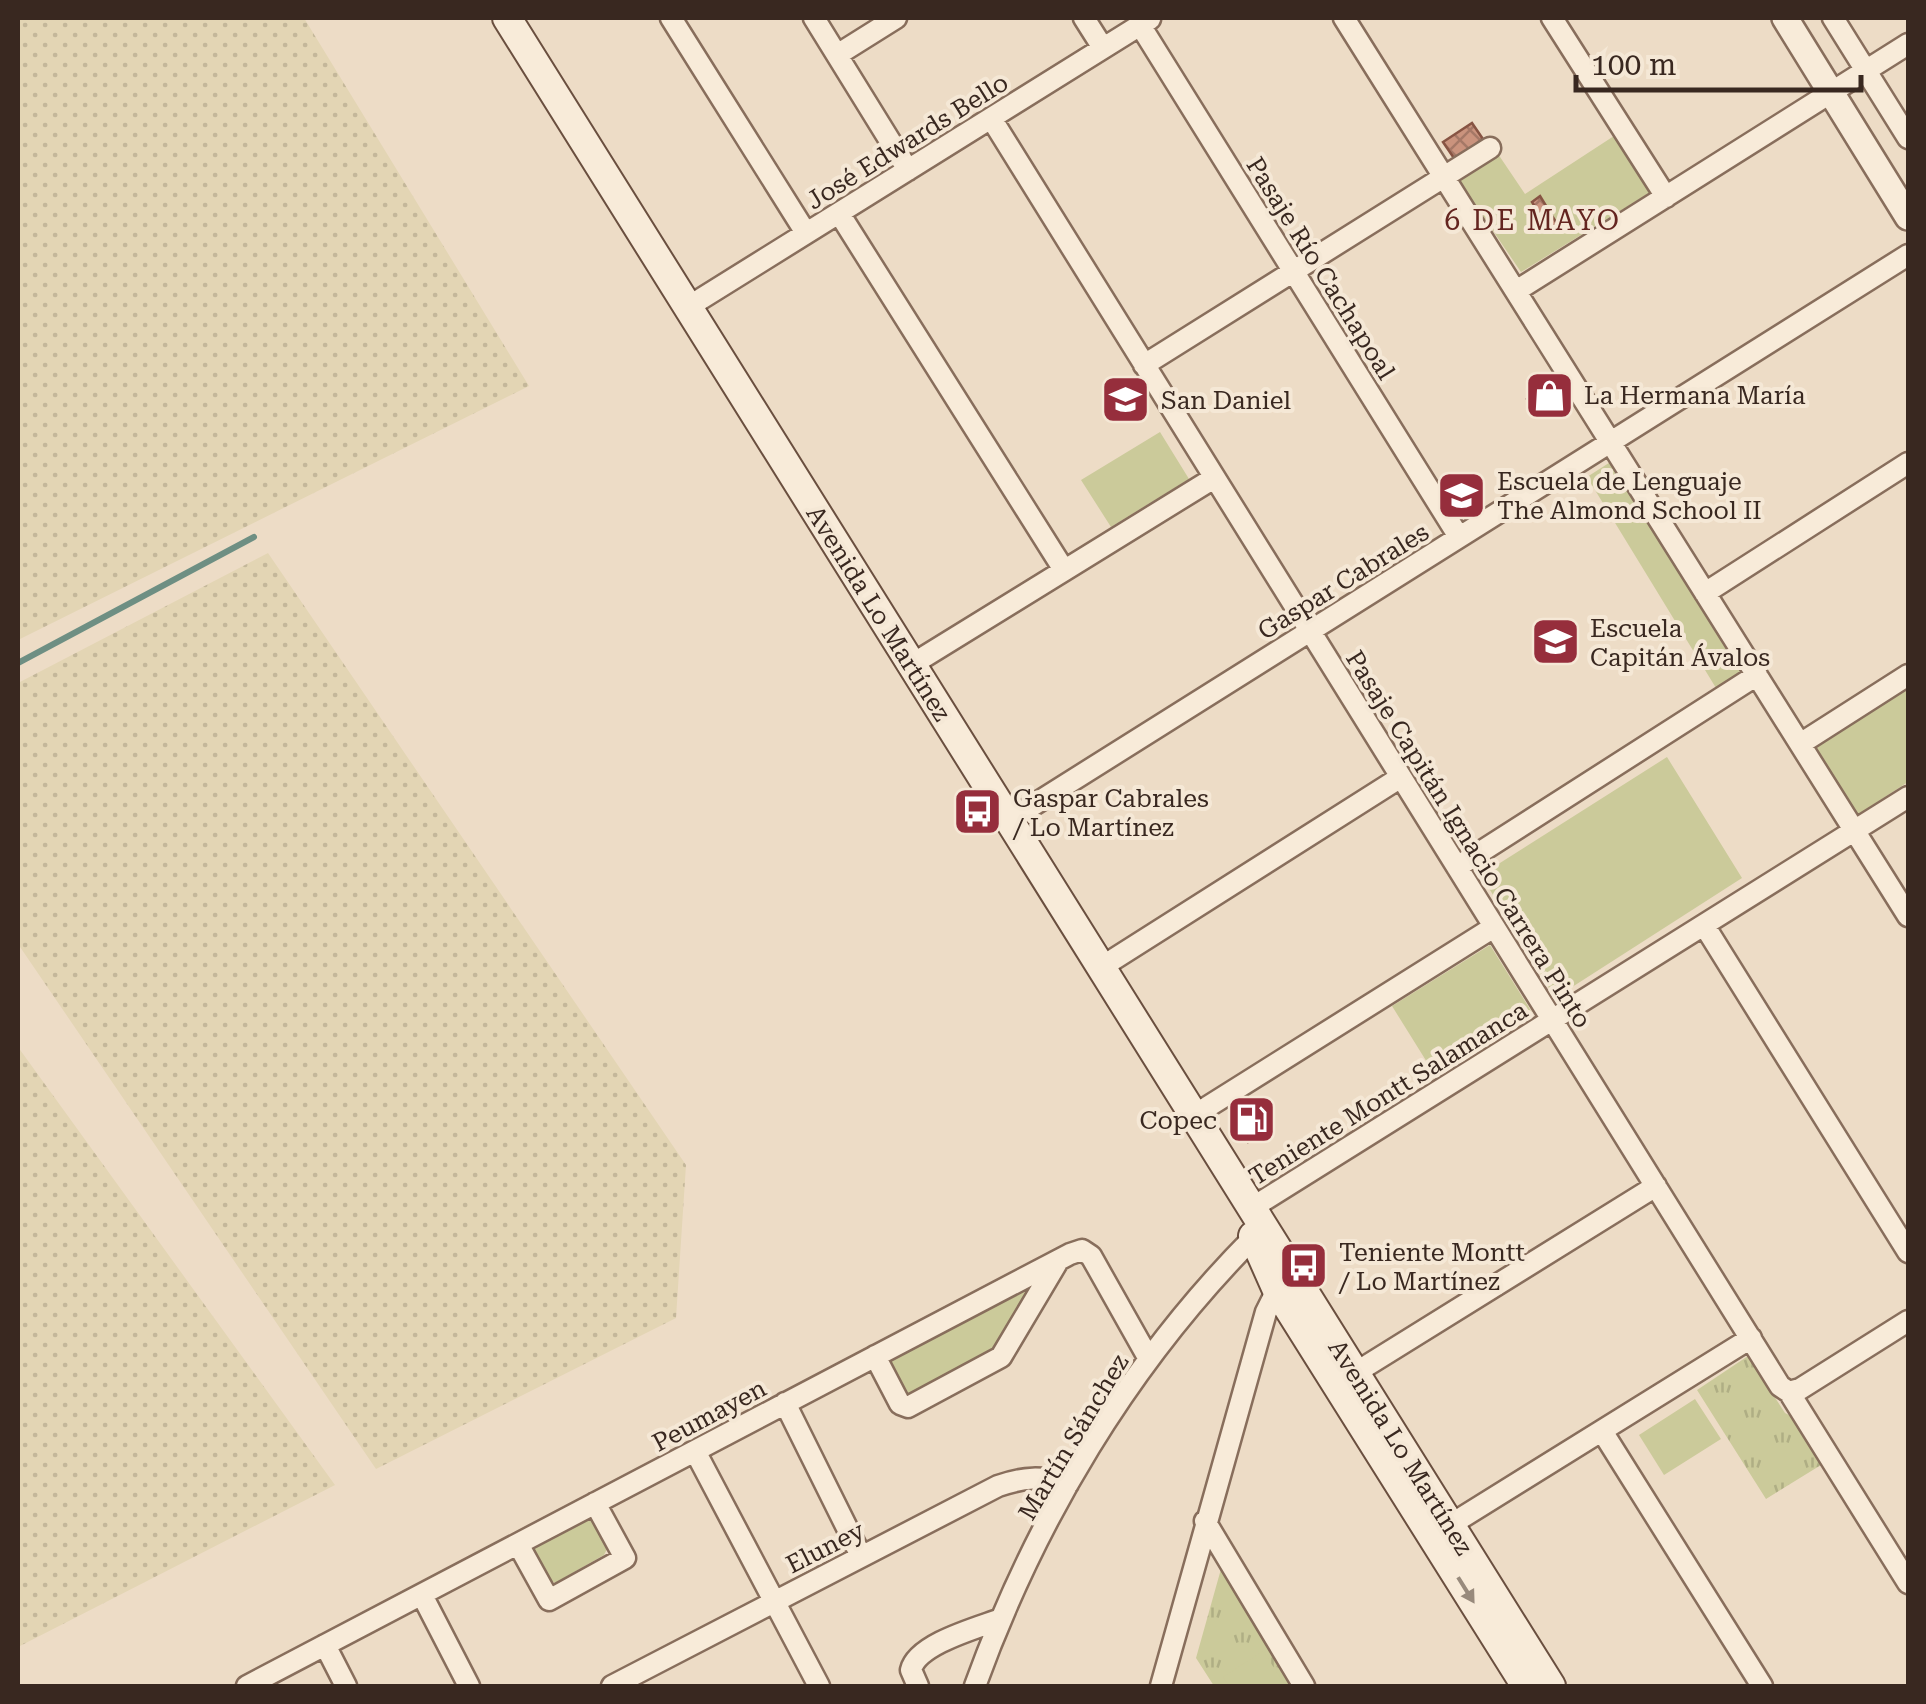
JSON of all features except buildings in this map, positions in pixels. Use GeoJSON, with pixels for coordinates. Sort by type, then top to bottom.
{"type":"FeatureCollection","features":[{"type":"Feature","properties":{"kind":"main road","name":"Avenida Lo Martínez"},"geometry":{"type":"LineString","coordinates":[[507,18],[1551,1686]]}},
{"type":"Feature","properties":{"kind":"main road","name":"Avenida Lo Martínez"},"geometry":{"type":"LineString","coordinates":[[1250,1209],[1253,1238],[1278,1290],[1526,1686]]}},
{"type":"Feature","properties":{"kind":"street"},"geometry":{"type":"LineString","coordinates":[[671,18],[806,233]]}},
{"type":"Feature","properties":{"kind":"street"},"geometry":{"type":"LineString","coordinates":[[814,18],[908,170]]}},
{"type":"Feature","properties":{"kind":"street"},"geometry":{"type":"LineString","coordinates":[[837,55],[896,18]]}},
{"type":"Feature","properties":{"kind":"street"},"geometry":{"type":"LineString","coordinates":[[1084,18],[1103,48]]}},
{"type":"Feature","properties":{"kind":"street"},"geometry":{"type":"LineString","coordinates":[[1344,18],[1908,916]]}},
{"type":"Feature","properties":{"kind":"street"},"geometry":{"type":"LineString","coordinates":[[1552,18],[1666,197]]}},
{"type":"Feature","properties":{"kind":"street"},"geometry":{"type":"LineString","coordinates":[[1785,18],[1908,217]]}},
{"type":"Feature","properties":{"kind":"street"},"geometry":{"type":"LineString","coordinates":[[1833,18],[1908,138]]}},
{"type":"Feature","properties":{"kind":"street","name":"José Edwards Bello"},"geometry":{"type":"LineString","coordinates":[[688,307],[1146,21]]}},
{"type":"Feature","properties":{"kind":"street","name":"Pasaje Río Cachapoal"},"geometry":{"type":"LineString","coordinates":[[1146,21],[1459,538]]}},
{"type":"Feature","properties":{"kind":"street"},"geometry":{"type":"LineString","coordinates":[[1516,291],[1908,44]]}},
{"type":"Feature","properties":{"kind":"street","name":"Pasaje Capitán Ignacio Carrera Pinto"},"geometry":{"type":"LineString","coordinates":[[990,118],[1780,1386],[1789,1392],[1908,1583]]}},
{"type":"Feature","properties":{"kind":"street"},"geometry":{"type":"LineString","coordinates":[[1144,365],[1490,148]]}},
{"type":"Feature","properties":{"kind":"street"},"geometry":{"type":"LineString","coordinates":[[839,212],[1064,570]]}},
{"type":"Feature","properties":{"kind":"street","name":"Gaspar Cabrales"},"geometry":{"type":"LineString","coordinates":[[1008,821],[1908,255]]}},
{"type":"Feature","properties":{"kind":"street"},"geometry":{"type":"LineString","coordinates":[[1705,593],[1908,463]]}},
{"type":"Feature","properties":{"kind":"street"},"geometry":{"type":"LineString","coordinates":[[911,666],[1214,478]]}},
{"type":"Feature","properties":{"kind":"street"},"geometry":{"type":"LineString","coordinates":[[1456,866],[1758,675]]}},
{"type":"Feature","properties":{"kind":"street"},"geometry":{"type":"LineString","coordinates":[[1800,744],[1908,675]]}},
{"type":"Feature","properties":{"kind":"street"},"geometry":{"type":"LineString","coordinates":[[1100,968],[1401,777]]}},
{"type":"Feature","properties":{"kind":"street","name":"Teniente Montt Salamanca"},"geometry":{"type":"LineString","coordinates":[[1250,1209],[1908,797]]}},
{"type":"Feature","properties":{"kind":"street"},"geometry":{"type":"LineString","coordinates":[[1704,925],[1908,1252]]}},
{"type":"Feature","properties":{"kind":"street"},"geometry":{"type":"LineString","coordinates":[[1193,1116],[1494,927]]}},
{"type":"Feature","properties":{"kind":"street"},"geometry":{"type":"LineString","coordinates":[[1355,1374],[1656,1186]]}},
{"type":"Feature","properties":{"kind":"street","name":"Martín Sánchez"},"geometry":{"type":"LineString","coordinates":[[976,1686],[1001,1620],[1068,1484],[1149,1358],[1253,1238]]}},
{"type":"Feature","properties":{"kind":"street"},"geometry":{"type":"LineString","coordinates":[[875,1356],[900,1404],[908,1407],[1001,1357],[1059,1260],[1082,1250],[1091,1256],[1149,1358]]}},
{"type":"Feature","properties":{"kind":"street","name":"Peumayen"},"geometry":{"type":"LineString","coordinates":[[254,1685],[1059,1260]]}},
{"type":"Feature","properties":{"kind":"street"},"geometry":{"type":"LineString","coordinates":[[1161,1686],[1266,1312],[1278,1290]]}},
{"type":"Feature","properties":{"kind":"street"},"geometry":{"type":"LineString","coordinates":[[1789,1392],[1800,1389],[1908,1321]]}},
{"type":"Feature","properties":{"kind":"street"},"geometry":{"type":"LineString","coordinates":[[1450,1525],[1751,1338]]}},
{"type":"Feature","properties":{"kind":"street"},"geometry":{"type":"LineString","coordinates":[[785,1404],[861,1556]]}},
{"type":"Feature","properties":{"kind":"street"},"geometry":{"type":"LineString","coordinates":[[1602,1431],[1762,1686]]}},
{"type":"Feature","properties":{"kind":"street"},"geometry":{"type":"LineString","coordinates":[[695,1451],[819,1686]]}},
{"type":"Feature","properties":{"kind":"street","name":"Eluney"},"geometry":{"type":"LineString","coordinates":[[612,1686],[998,1486],[1044,1477],[1068,1484]]}},
{"type":"Feature","properties":{"kind":"street"},"geometry":{"type":"LineString","coordinates":[[518,1544],[549,1600],[625,1558],[596,1503]]}},
{"type":"Feature","properties":{"kind":"street"},"geometry":{"type":"LineString","coordinates":[[1205,1522],[1304,1686]]}},
{"type":"Feature","properties":{"kind":"street"},"geometry":{"type":"LineString","coordinates":[[422,1595],[469,1686]]}},
{"type":"Feature","properties":{"kind":"street"},"geometry":{"type":"LineString","coordinates":[[918,1686],[911,1670],[917,1656],[1001,1620]]}},
{"type":"Feature","properties":{"kind":"street"},"geometry":{"type":"LineString","coordinates":[[325,1646],[346,1686]]}},
{"type":"Feature","properties":{"kind":"shaded area"},"geometry":{"type":"Polygon","coordinates":[[[18,18],[304,18],[529,386],[18,640],[18,18]]]}},
{"type":"Feature","properties":{"kind":"shaded area"},"geometry":{"type":"Polygon","coordinates":[[[268,553],[686,1165],[676,1318],[376,1469],[18,944],[18,683],[268,553]]]}},
{"type":"Feature","properties":{"kind":"shaded area"},"geometry":{"type":"Polygon","coordinates":[[[18,1047],[335,1485],[18,1647],[18,1047]]]}},
{"type":"Feature","properties":{"kind":"green space"},"geometry":{"type":"Polygon","coordinates":[[[1617,134],[1654,190],[1521,272],[1457,178],[1496,151],[1525,194],[1617,134]]]}},
{"type":"Feature","properties":{"kind":"green space"},"geometry":{"type":"Polygon","coordinates":[[[1160,432],[1189,479],[1111,527],[1081,480],[1160,432]]]}},
{"type":"Feature","properties":{"kind":"green space"},"geometry":{"type":"Polygon","coordinates":[[[1612,461],[1741,671],[1740,677],[1716,688],[1587,477],[1612,461]]]}},
{"type":"Feature","properties":{"kind":"green space"},"geometry":{"type":"Polygon","coordinates":[[[1908,682],[1908,782],[1857,815],[1812,743],[1908,682]]]}},
{"type":"Feature","properties":{"kind":"green space"},"geometry":{"type":"Polygon","coordinates":[[[1667,757],[1742,878],[1555,998],[1481,875],[1667,757]]]}},
{"type":"Feature","properties":{"kind":"green space"},"geometry":{"type":"Polygon","coordinates":[[[1490,945],[1533,1014],[1435,1075],[1392,1006],[1490,945]]]}},
{"type":"Feature","properties":{"kind":"green space"},"geometry":{"type":"Polygon","coordinates":[[[1030,1289],[995,1351],[913,1398],[905,1395],[892,1371],[891,1362],[898,1356],[1030,1289]]]}},
{"type":"Feature","properties":{"kind":"green space"},"geometry":{"type":"Polygon","coordinates":[[[1748,1356],[1785,1413],[1795,1418],[1821,1465],[1766,1499],[1697,1390],[1748,1356]]]}},
{"type":"Feature","properties":{"kind":"green space"},"geometry":{"type":"Polygon","coordinates":[[[1695,1399],[1721,1439],[1664,1475],[1639,1435],[1695,1399]]]}},
{"type":"Feature","properties":{"kind":"green space"},"geometry":{"type":"Polygon","coordinates":[[[595,1516],[608,1547],[604,1555],[555,1583],[544,1575],[529,1549],[595,1516]]]}},
{"type":"Feature","properties":{"kind":"green space"},"geometry":{"type":"Polygon","coordinates":[[[1221,1569],[1291,1686],[1214,1686],[1196,1658],[1221,1569]]]}},
{"type":"Feature","properties":{"kind":"green space"},"geometry":{"type":"Polygon","coordinates":[[[1263,1651],[1286,1686],[1229,1686],[1223,1677],[1263,1651]]]}},
{"type":"Feature","properties":{"kind":"waterway"},"geometry":{"type":"LineString","coordinates":[[18,663],[254,537]]}},
{"type":"Feature","properties":{"kind":"place","name":"La Hermana María"},"geometry":{"type":"Point","coordinates":[1549,395]}},
{"type":"Feature","properties":{"kind":"place","name":"San Daniel"},"geometry":{"type":"Point","coordinates":[1126,400]}},
{"type":"Feature","properties":{"kind":"place","name":"Escuela de Lenguaje The Almond School II"},"geometry":{"type":"Point","coordinates":[1462,495]}},
{"type":"Feature","properties":{"kind":"place","name":"Escuela Capitán Ávalos"},"geometry":{"type":"Point","coordinates":[1555,642]}},
{"type":"Feature","properties":{"kind":"place","name":"Gaspar Cabrales / Lo Martínez"},"geometry":{"type":"Point","coordinates":[978,812]}},
{"type":"Feature","properties":{"kind":"place","name":"Copec"},"geometry":{"type":"Point","coordinates":[1252,1120]}},
{"type":"Feature","properties":{"kind":"place","name":"Teniente Montt / Lo Martínez"},"geometry":{"type":"Point","coordinates":[1304,1266]}},
{"type":"Feature","properties":{"kind":"district","name":"6 DE MAYO"},"geometry":{"type":"Point","coordinates":[1533,220]}}]}
